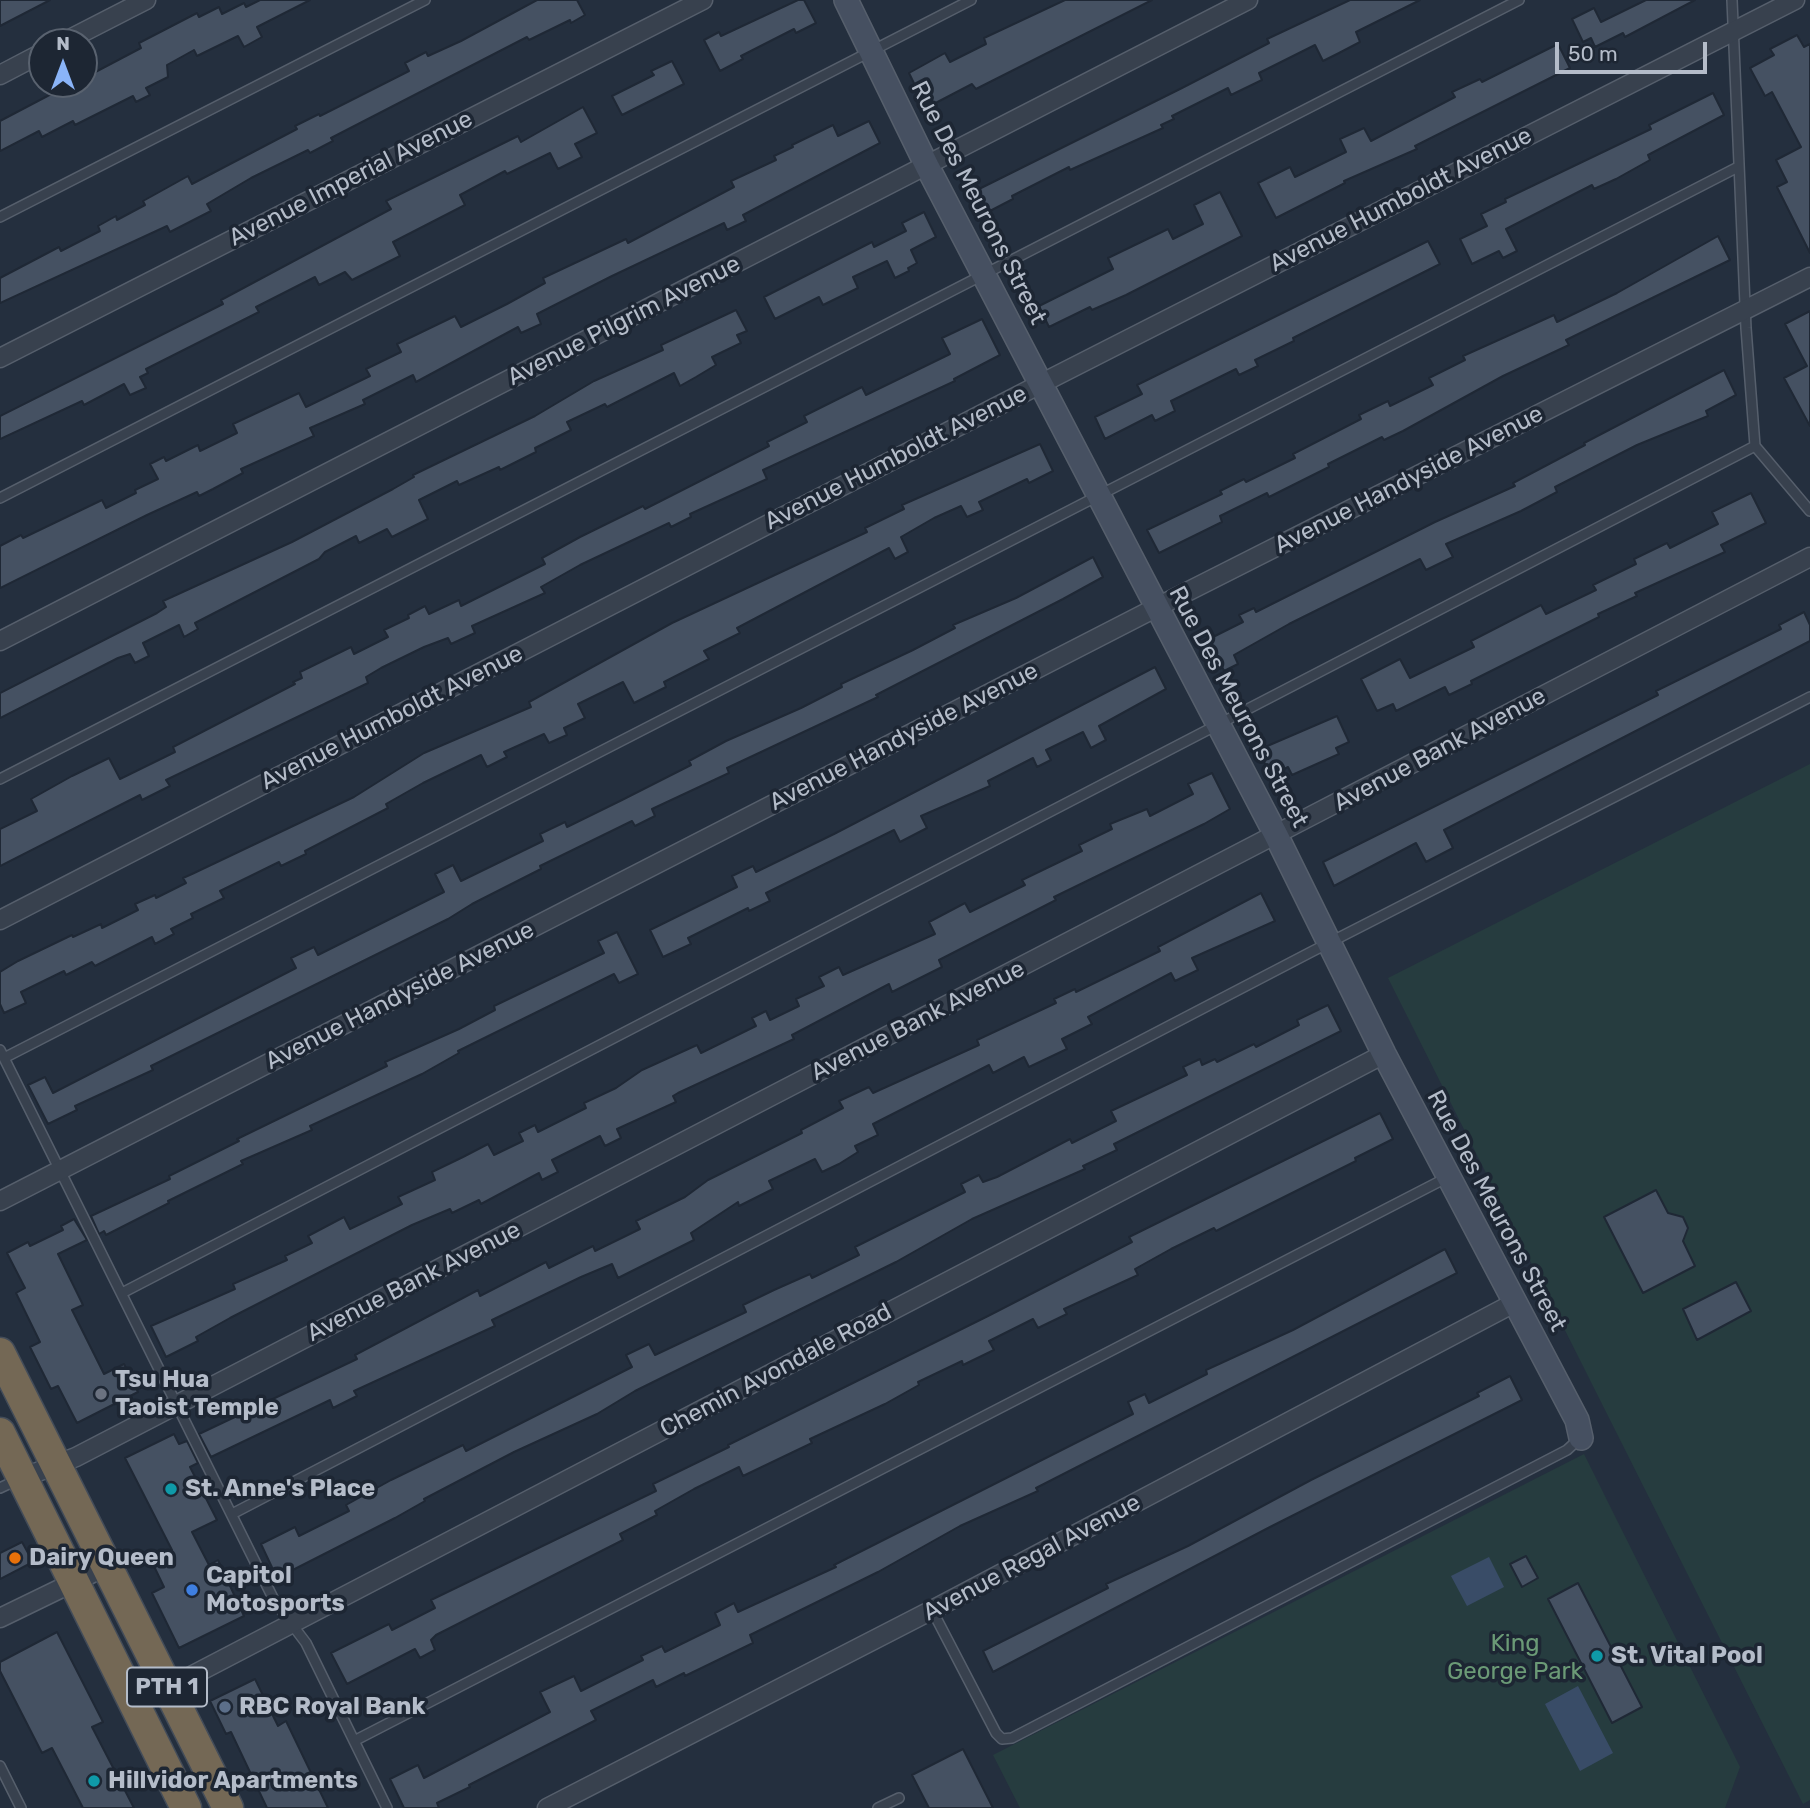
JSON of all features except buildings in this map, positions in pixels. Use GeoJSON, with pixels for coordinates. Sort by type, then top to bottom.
{"type":"FeatureCollection","features":[{"type":"Feature","properties":{"kind":"highway","name":"PTH 1"},"geometry":{"type":"LineString","coordinates":[[0,1353],[228,1808]]}},
{"type":"Feature","properties":{"kind":"highway","name":"PTH 1"},"geometry":{"type":"LineString","coordinates":[[0,1433],[11,1483],[73,1582],[186,1808]]}},
{"type":"Feature","properties":{"kind":"street"},"geometry":{"type":"LineString","coordinates":[[91,28],[146,0]]}},
{"type":"Feature","properties":{"kind":"street","name":"Avenue Imperial Avenue"},"geometry":{"type":"LineString","coordinates":[[0,358],[703,0]]}},
{"type":"Feature","properties":{"kind":"street","name":"Rue Des Meurons Street"},"geometry":{"type":"LineString","coordinates":[[846,0],[927,166],[1276,835],[1384,1054],[1577,1420],[1581,1438]]}},
{"type":"Feature","properties":{"kind":"street","name":"Avenue Pilgrim Avenue"},"geometry":{"type":"LineString","coordinates":[[0,641],[1248,0]]}},
{"type":"Feature","properties":{"kind":"street","name":"Avenue Humboldt Avenue"},"geometry":{"type":"LineString","coordinates":[[0,920],[1042,383],[1795,0]]}},
{"type":"Feature","properties":{"kind":"street"},"geometry":{"type":"LineString","coordinates":[[0,75],[28,60]]}},
{"type":"Feature","properties":{"kind":"street","name":"Avenue Handyside Avenue"},"geometry":{"type":"LineString","coordinates":[[0,1201],[1810,277]]}},
{"type":"Feature","properties":{"kind":"street","name":"Avenue Bank Avenue"},"geometry":{"type":"LineString","coordinates":[[11,1483],[56,1465],[178,1404],[1810,557]]}},
{"type":"Feature","properties":{"kind":"street","name":"Chemin Avondale Road"},"geometry":{"type":"LineString","coordinates":[[168,1688],[1384,1054]]}},
{"type":"Feature","properties":{"kind":"street","name":"Avenue Regal Avenue"},"geometry":{"type":"LineString","coordinates":[[547,1808],[932,1610],[1514,1303]]}},
{"type":"Feature","properties":{"kind":"street"},"geometry":{"type":"LineString","coordinates":[[0,1618],[107,1566]]}},
{"type":"Feature","properties":{"kind":"lane"},"geometry":{"type":"LineString","coordinates":[[0,217],[425,0]]}},
{"type":"Feature","properties":{"kind":"lane"},"geometry":{"type":"LineString","coordinates":[[0,498],[971,0]]}},
{"type":"Feature","properties":{"kind":"lane"},"geometry":{"type":"LineString","coordinates":[[0,779],[1518,0]]}},
{"type":"Feature","properties":{"kind":"lane"},"geometry":{"type":"LineString","coordinates":[[1732,0],[1738,167],[1755,446],[1810,511]]}},
{"type":"Feature","properties":{"kind":"lane"},"geometry":{"type":"LineString","coordinates":[[387,1808],[304,1640],[275,1602],[2,1054],[1100,496],[1738,167]]}},
{"type":"Feature","properties":{"kind":"lane"},"geometry":{"type":"LineString","coordinates":[[122,1293],[1755,446]]}},
{"type":"Feature","properties":{"kind":"lane"},"geometry":{"type":"LineString","coordinates":[[232,1514],[1329,942],[1810,697]]}},
{"type":"Feature","properties":{"kind":"lane"},"geometry":{"type":"LineString","coordinates":[[354,1741],[1448,1177]]}},
{"type":"Feature","properties":{"kind":"lane"},"geometry":{"type":"LineString","coordinates":[[932,1610],[996,1733],[1002,1740],[1012,1738],[1567,1450],[1581,1438]]}},
{"type":"Feature","properties":{"kind":"lane"},"geometry":{"type":"LineString","coordinates":[[1,1770],[22,1808]]}},
{"type":"Feature","properties":{"kind":"lane"},"geometry":{"type":"LineString","coordinates":[[878,1808],[899,1798]]}},
{"type":"Feature","properties":{"kind":"green space"},"geometry":{"type":"Polygon","coordinates":[[[1810,764],[1810,1800],[1803,1804],[1388,978],[1810,764]]]}},
{"type":"Feature","properties":{"kind":"green space","name":"King George Park"},"geometry":{"type":"Polygon","coordinates":[[[1584,1454],[1740,1767],[1725,1808],[1020,1808],[993,1755],[1584,1454]]]}},
{"type":"Feature","properties":{"kind":"water"},"geometry":{"type":"Polygon","coordinates":[[[1489,1557],[1504,1587],[1467,1606],[1451,1576],[1489,1557]]]}},
{"type":"Feature","properties":{"kind":"water"},"geometry":{"type":"Polygon","coordinates":[[[1578,1686],[1613,1753],[1580,1771],[1545,1704],[1578,1686]]]}},
{"type":"Feature","properties":{"kind":"place","name":"Tsu Hua Taoist Temple"},"geometry":{"type":"Point","coordinates":[101,1394]}},
{"type":"Feature","properties":{"kind":"place","name":"St. Anne's Place"},"geometry":{"type":"Point","coordinates":[171,1489]}},
{"type":"Feature","properties":{"kind":"place","name":"Dairy Queen"},"geometry":{"type":"Point","coordinates":[15,1558]}},
{"type":"Feature","properties":{"kind":"place","name":"Capitol Motosports"},"geometry":{"type":"Point","coordinates":[192,1590]}},
{"type":"Feature","properties":{"kind":"place","name":"St. Vital Pool"},"geometry":{"type":"Point","coordinates":[1597,1656]}},
{"type":"Feature","properties":{"kind":"place","name":"RBC Royal Bank"},"geometry":{"type":"Point","coordinates":[225,1707]}},
{"type":"Feature","properties":{"kind":"place","name":"Hillvidor Apartments"},"geometry":{"type":"Point","coordinates":[94,1781]}}]}
